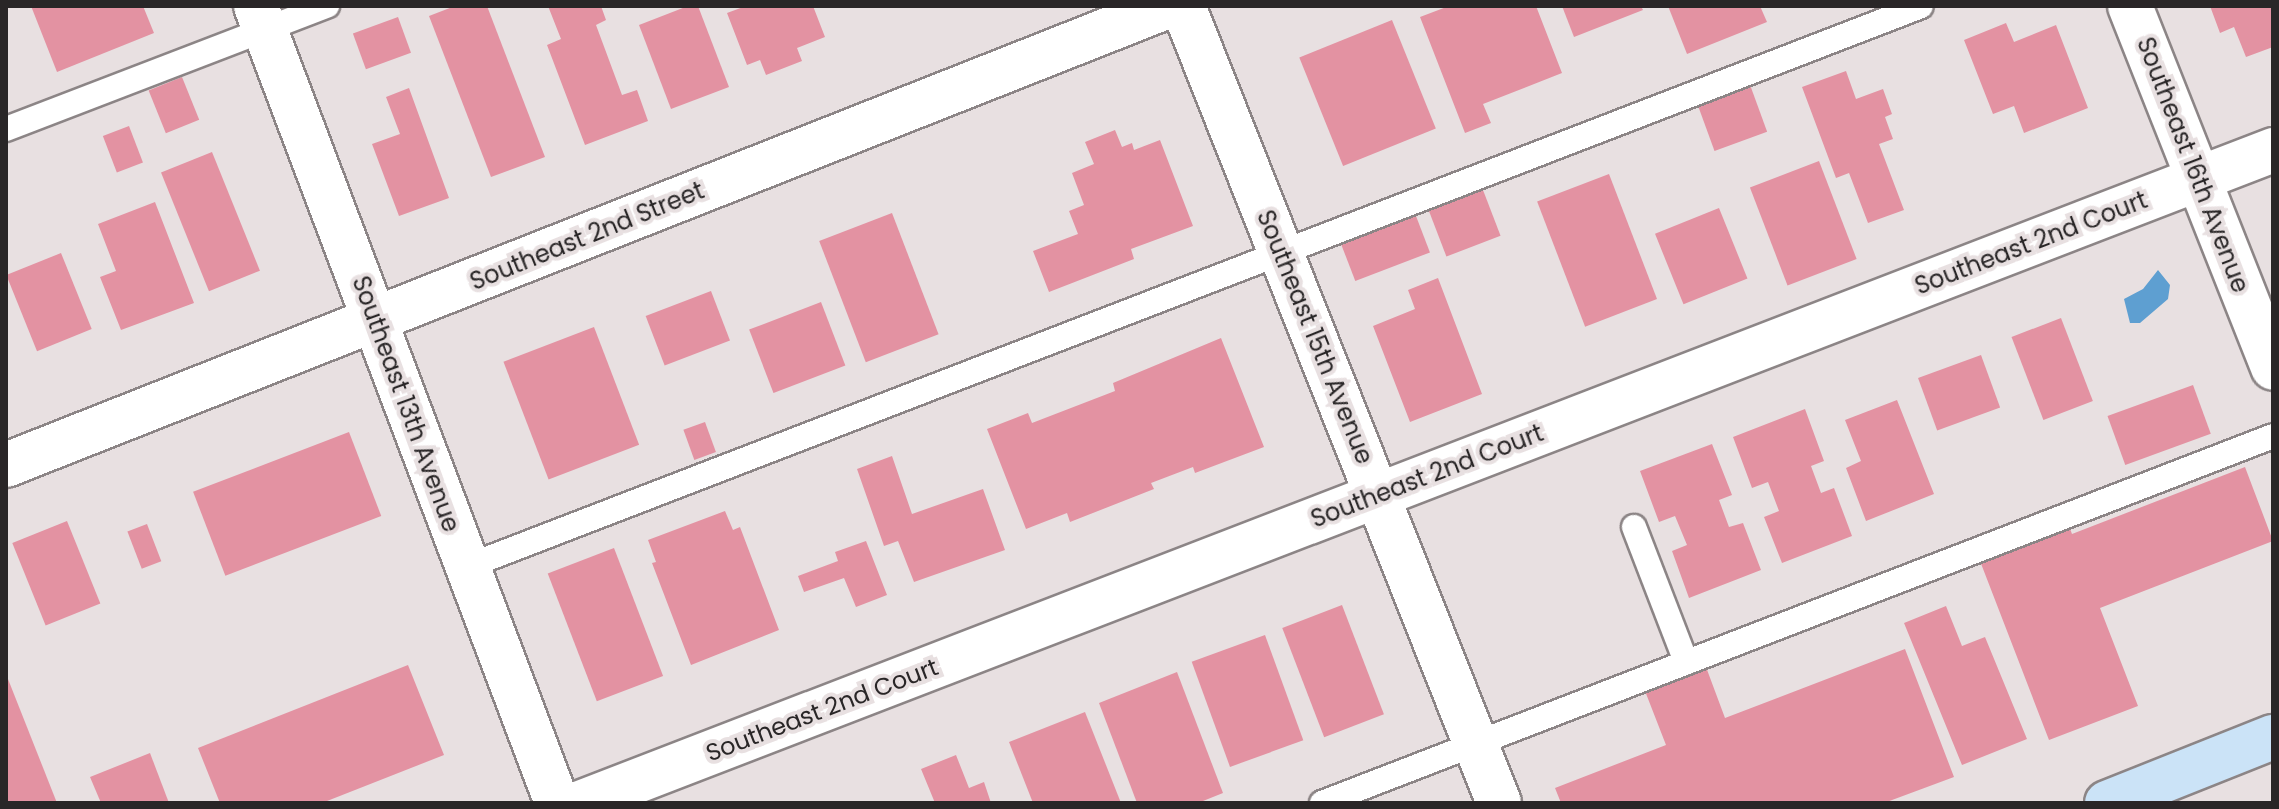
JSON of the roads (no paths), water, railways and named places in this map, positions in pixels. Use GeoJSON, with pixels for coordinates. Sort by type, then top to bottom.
{"type":"FeatureCollection","features":[{"type":"Feature","properties":{"kind":"main road"},"geometry":{"type":"LineString","coordinates":[[2107,803],[2273,737]]}},
{"type":"Feature","properties":{"kind":"street","name":"Southeast 2nd Street"},"geometry":{"type":"LineString","coordinates":[[6,465],[1168,6]]}},
{"type":"Feature","properties":{"kind":"street","name":"Southeast 15th Avenue"},"geometry":{"type":"LineString","coordinates":[[1183,6],[1499,803]]}},
{"type":"Feature","properties":{"kind":"street","name":"Southeast 16th Avenue"},"geometry":{"type":"LineString","coordinates":[[2130,6],[2273,368]]}},
{"type":"Feature","properties":{"kind":"street","name":"Southeast 13th Avenue"},"geometry":{"type":"LineString","coordinates":[[260,18],[557,803]]}},
{"type":"Feature","properties":{"kind":"street","name":"Southeast 2nd Court"},"geometry":{"type":"LineString","coordinates":[[580,803],[2273,150]]}},
{"type":"Feature","properties":{"kind":"lane"},"geometry":{"type":"LineString","coordinates":[[6,129],[260,18],[327,6]]}},
{"type":"Feature","properties":{"kind":"lane"},"geometry":{"type":"LineString","coordinates":[[466,567],[1921,6]]}},
{"type":"Feature","properties":{"kind":"lane"},"geometry":{"type":"LineString","coordinates":[[1322,803],[2273,436]]}},
{"type":"Feature","properties":{"kind":"lane"},"geometry":{"type":"LineString","coordinates":[[1634,527],[1686,662]]}},
{"type":"Feature","properties":{"kind":"water"},"geometry":{"type":"Polygon","coordinates":[[[2158,270],[2170,285],[2168,299],[2140,323],[2130,323],[2124,299],[2143,289],[2158,270]]]}}]}
